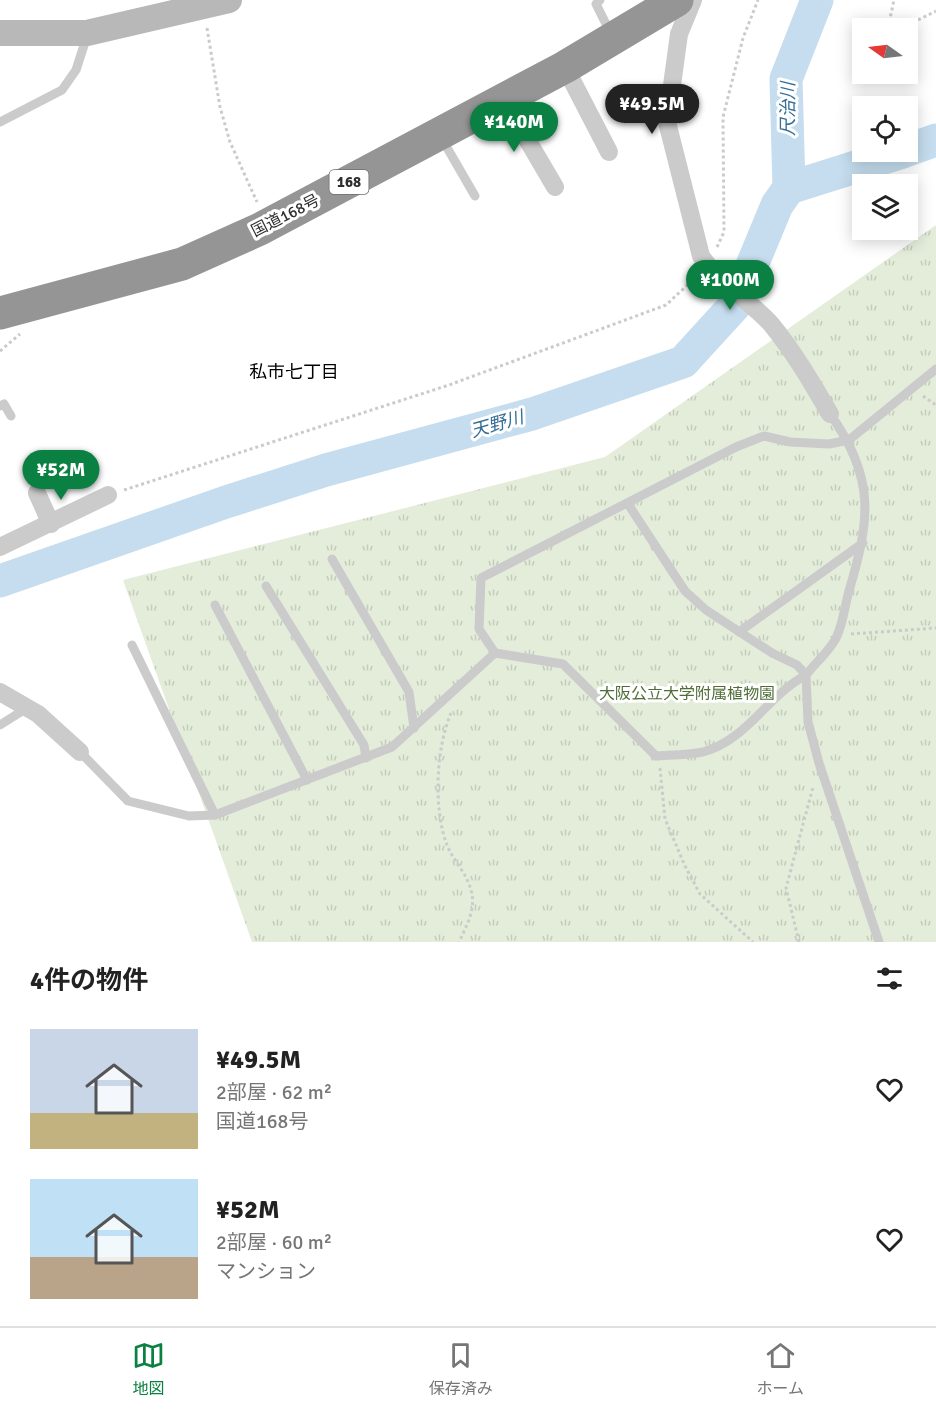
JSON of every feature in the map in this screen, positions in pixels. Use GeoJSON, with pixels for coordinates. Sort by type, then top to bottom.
{"type":"FeatureCollection","features":[{"type":"Feature","properties":{"kind":"highway","name":"国道168号"},"geometry":{"type":"LineString","coordinates":[[0,313],[182,264],[267,225],[565,67],[677,0]]}},
{"type":"Feature","properties":{"kind":"street"},"geometry":{"type":"LineString","coordinates":[[0,33],[87,33],[229,0]]}},
{"type":"Feature","properties":{"kind":"street"},"geometry":{"type":"LineString","coordinates":[[693,0],[679,34],[667,122],[701,256],[711,269],[770,323],[796,357],[830,414]]}},
{"type":"Feature","properties":{"kind":"street"},"geometry":{"type":"LineString","coordinates":[[565,67],[609,152]]}},
{"type":"Feature","properties":{"kind":"street"},"geometry":{"type":"LineString","coordinates":[[504,100],[555,187]]}},
{"type":"Feature","properties":{"kind":"street"},"geometry":{"type":"LineString","coordinates":[[37,493],[51,524]]}},
{"type":"Feature","properties":{"kind":"street"},"geometry":{"type":"LineString","coordinates":[[0,547],[108,495]]}},
{"type":"Feature","properties":{"kind":"street"},"geometry":{"type":"LineString","coordinates":[[0,692],[38,714],[80,752]]}},
{"type":"Feature","properties":{"kind":"lane"},"geometry":{"type":"LineString","coordinates":[[600,0],[596,4],[613,38]]}},
{"type":"Feature","properties":{"kind":"lane"},"geometry":{"type":"LineString","coordinates":[[0,122],[62,90],[76,70],[87,33]]}},
{"type":"Feature","properties":{"kind":"lane"},"geometry":{"type":"LineString","coordinates":[[439,135],[475,196]]}},
{"type":"Feature","properties":{"kind":"lane"},"geometry":{"type":"LineString","coordinates":[[830,414],[849,440],[860,469],[866,509],[863,543],[837,636],[806,675],[790,684],[744,730],[723,745],[701,752],[656,756],[563,664],[495,653],[480,629],[481,578],[736,447],[764,436],[790,442],[829,444],[849,440],[936,369]]}},
{"type":"Feature","properties":{"kind":"lane"},"geometry":{"type":"LineString","coordinates":[[0,406],[4,404],[11,416]]}},
{"type":"Feature","properties":{"kind":"lane"},"geometry":{"type":"LineString","coordinates":[[628,504],[685,591],[706,610],[797,665],[806,675],[808,722],[819,763],[879,942]]}},
{"type":"Feature","properties":{"kind":"lane"},"geometry":{"type":"LineString","coordinates":[[739,632],[863,543]]}},
{"type":"Feature","properties":{"kind":"lane"},"geometry":{"type":"LineString","coordinates":[[332,559],[410,692],[414,729]]}},
{"type":"Feature","properties":{"kind":"lane"},"geometry":{"type":"LineString","coordinates":[[266,586],[364,745],[366,758]]}},
{"type":"Feature","properties":{"kind":"lane"},"geometry":{"type":"LineString","coordinates":[[215,605],[307,780]]}},
{"type":"Feature","properties":{"kind":"lane"},"geometry":{"type":"LineString","coordinates":[[132,645],[215,815]]}},
{"type":"Feature","properties":{"kind":"lane"},"geometry":{"type":"LineString","coordinates":[[80,752],[128,801],[189,816],[215,815],[392,747],[495,653]]}},
{"type":"Feature","properties":{"kind":"lane"},"geometry":{"type":"LineString","coordinates":[[0,724],[27,708]]}},
{"type":"Feature","properties":{"kind":"path"},"geometry":{"type":"LineString","coordinates":[[108,495],[449,385],[666,305],[711,269],[724,232],[723,117],[743,38],[758,0]]}},
{"type":"Feature","properties":{"kind":"path"},"geometry":{"type":"LineString","coordinates":[[890,18],[894,0]]}},
{"type":"Feature","properties":{"kind":"path"},"geometry":{"type":"LineString","coordinates":[[203,6],[220,107],[230,142],[267,225]]}},
{"type":"Feature","properties":{"kind":"path"},"geometry":{"type":"LineString","coordinates":[[918,20],[936,11]]}},
{"type":"Feature","properties":{"kind":"path"},"geometry":{"type":"LineString","coordinates":[[837,636],[936,628]]}},
{"type":"Feature","properties":{"kind":"path"},"geometry":{"type":"LineString","coordinates":[[452,710],[443,731],[439,751],[443,831],[448,847],[469,882],[474,899],[470,919],[459,942]]}},
{"type":"Feature","properties":{"kind":"path"},"geometry":{"type":"LineString","coordinates":[[656,756],[661,774],[665,819],[685,866],[700,894],[753,942]]}},
{"type":"Feature","properties":{"kind":"path"},"geometry":{"type":"LineString","coordinates":[[799,942],[786,888],[819,763]]}},
{"type":"Feature","properties":{"kind":"green space","name":"大阪公立大学附属植物園"},"geometry":{"type":"Polygon","coordinates":[[[936,225],[936,942],[252,942],[123,580],[605,457],[915,240],[918,240],[918,238],[936,225]]]}},
{"type":"Feature","properties":{"kind":"waterway","name":"尺治川"},"geometry":{"type":"LineString","coordinates":[[789,188],[786,79],[817,0]]}},
{"type":"Feature","properties":{"kind":"waterway","name":"天野川"},"geometry":{"type":"LineString","coordinates":[[918,146],[936,140]]}},
{"type":"Feature","properties":{"kind":"waterway","name":"天野川"},"geometry":{"type":"LineString","coordinates":[[0,581],[226,502],[326,470],[532,414],[683,362],[736,304],[777,205],[789,188],[871,162]]}},
{"type":"Feature","properties":{"kind":"district","name":"私市七丁目"},"geometry":{"type":"Point","coordinates":[294,372]}}]}
